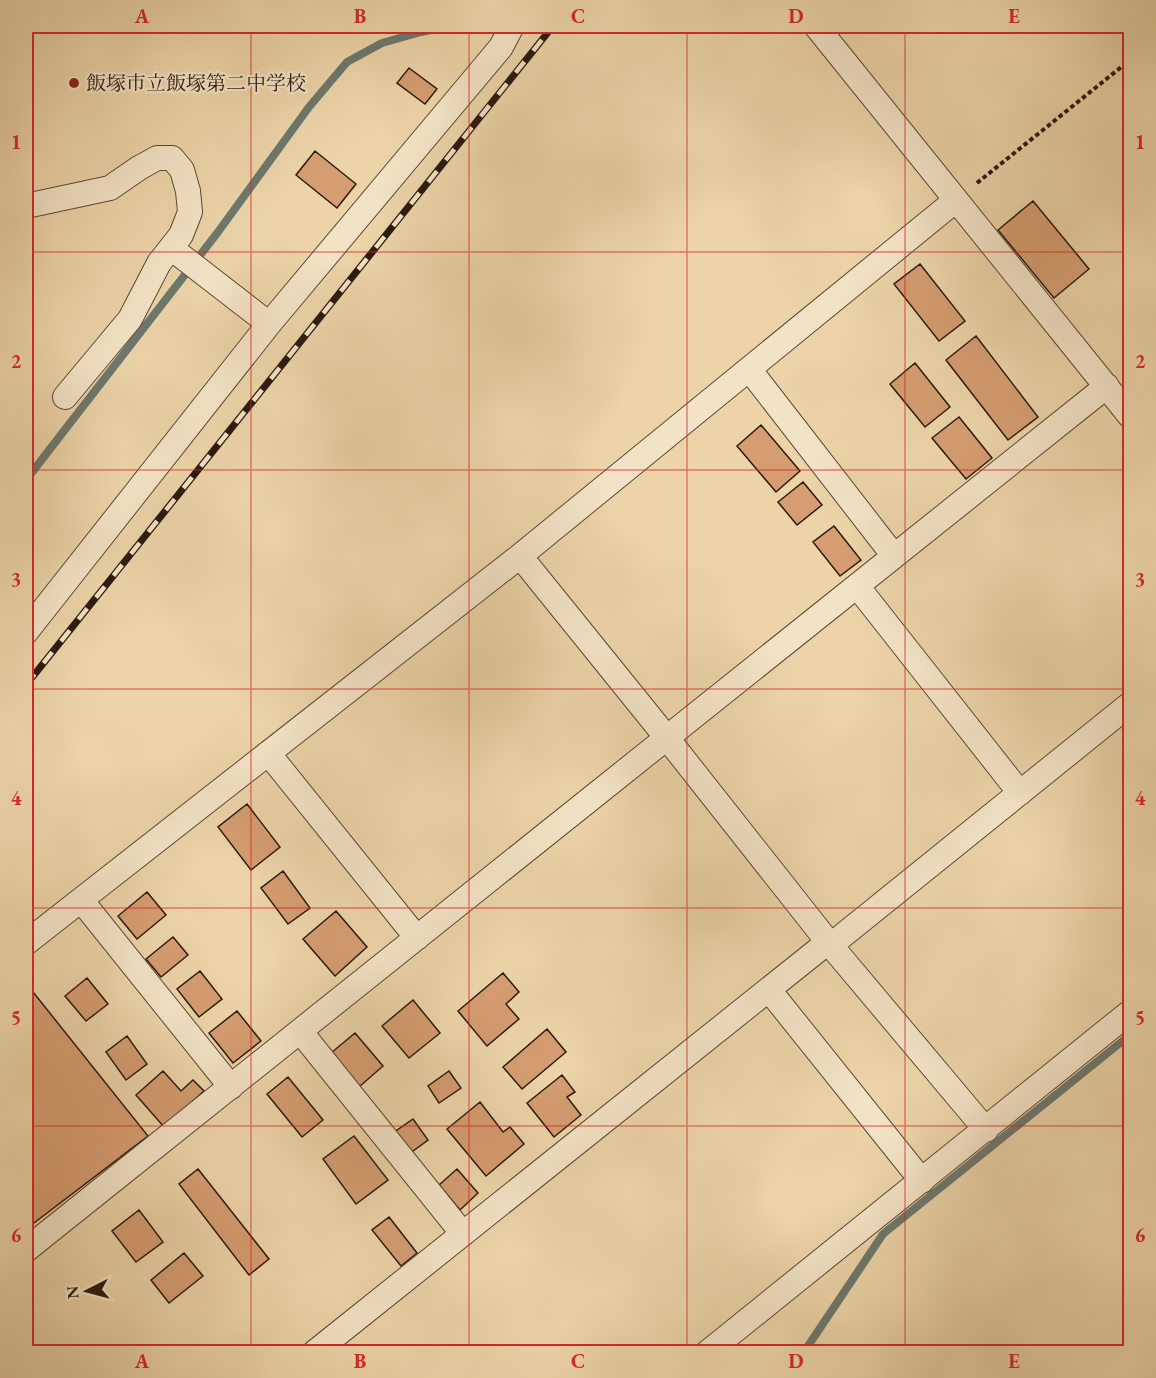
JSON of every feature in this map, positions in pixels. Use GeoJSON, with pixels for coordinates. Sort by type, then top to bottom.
{"type":"FeatureCollection","features":[{"type":"Feature","properties":{"kind":"street"},"geometry":{"type":"LineString","coordinates":[[26,632],[268,324],[501,47],[512,26]]}},
{"type":"Feature","properties":{"kind":"street"},"geometry":{"type":"LineString","coordinates":[[816,26],[1131,416]]}},
{"type":"Feature","properties":{"kind":"street"},"geometry":{"type":"LineString","coordinates":[[26,206],[110,188],[157,158],[172,158],[182,170],[188,191],[190,212],[176,252],[159,263],[130,319],[65,396]]}},
{"type":"Feature","properties":{"kind":"street"},"geometry":{"type":"LineString","coordinates":[[26,943],[520,556],[956,200]]}},
{"type":"Feature","properties":{"kind":"street"},"geometry":{"type":"LineString","coordinates":[[176,252],[268,324]]}},
{"type":"Feature","properties":{"kind":"street"},"geometry":{"type":"LineString","coordinates":[[749,369],[894,556]]}},
{"type":"Feature","properties":{"kind":"street"},"geometry":{"type":"LineString","coordinates":[[26,1250],[1107,386]]}},
{"type":"Feature","properties":{"kind":"street"},"geometry":{"type":"LineString","coordinates":[[520,556],[830,944],[986,1130]]}},
{"type":"Feature","properties":{"kind":"street"},"geometry":{"type":"LineString","coordinates":[[857,586],[1020,794]]}},
{"type":"Feature","properties":{"kind":"street"},"geometry":{"type":"LineString","coordinates":[[315,1353],[1131,704]]}},
{"type":"Feature","properties":{"kind":"street"},"geometry":{"type":"LineString","coordinates":[[268,753],[417,938]]}},
{"type":"Feature","properties":{"kind":"street"},"geometry":{"type":"LineString","coordinates":[[81,900],[231,1087]]}},
{"type":"Feature","properties":{"kind":"street"},"geometry":{"type":"LineString","coordinates":[[769,990],[922,1181]]}},
{"type":"Feature","properties":{"kind":"street"},"geometry":{"type":"LineString","coordinates":[[708,1353],[1131,1012]]}},
{"type":"Feature","properties":{"kind":"street"},"geometry":{"type":"LineString","coordinates":[[300,1031],[463,1234]]}},
{"type":"Feature","properties":{"kind":"path"},"geometry":{"type":"LineString","coordinates":[[956,200],[1131,60]]}},
{"type":"Feature","properties":{"kind":"building"},"geometry":{"type":"Polygon","coordinates":[[[409,68],[437,89],[425,104],[397,83],[409,68]]]}},
{"type":"Feature","properties":{"kind":"building"},"geometry":{"type":"Polygon","coordinates":[[[315,151],[356,184],[337,208],[296,175],[315,151]]]}},
{"type":"Feature","properties":{"kind":"building"},"geometry":{"type":"Polygon","coordinates":[[[1033,201],[1089,269],[1054,298],[998,230],[1033,201]]]}},
{"type":"Feature","properties":{"kind":"building"},"geometry":{"type":"Polygon","coordinates":[[[920,264],[965,321],[939,341],[894,284],[920,264]]]}},
{"type":"Feature","properties":{"kind":"building"},"geometry":{"type":"Polygon","coordinates":[[[976,336],[1038,417],[1008,440],[946,360],[976,336]]]}},
{"type":"Feature","properties":{"kind":"building"},"geometry":{"type":"Polygon","coordinates":[[[915,363],[950,407],[925,427],[890,384],[915,363]]]}},
{"type":"Feature","properties":{"kind":"building"},"geometry":{"type":"Polygon","coordinates":[[[959,417],[992,458],[966,479],[932,438],[959,417]]]}},
{"type":"Feature","properties":{"kind":"building"},"geometry":{"type":"Polygon","coordinates":[[[761,425],[800,471],[776,492],[737,446],[761,425]]]}},
{"type":"Feature","properties":{"kind":"building"},"geometry":{"type":"Polygon","coordinates":[[[803,482],[822,505],[797,525],[778,502],[803,482]]]}},
{"type":"Feature","properties":{"kind":"building"},"geometry":{"type":"Polygon","coordinates":[[[834,526],[861,560],[840,576],[813,542],[834,526]]]}},
{"type":"Feature","properties":{"kind":"building"},"geometry":{"type":"Polygon","coordinates":[[[247,804],[280,847],[251,870],[218,827],[247,804]]]}},
{"type":"Feature","properties":{"kind":"building"},"geometry":{"type":"Polygon","coordinates":[[[283,871],[310,908],[288,924],[261,888],[283,871]]]}},
{"type":"Feature","properties":{"kind":"building"},"geometry":{"type":"Polygon","coordinates":[[[147,892],[166,915],[137,939],[118,916],[147,892]]]}},
{"type":"Feature","properties":{"kind":"building"},"geometry":{"type":"Polygon","coordinates":[[[336,911],[367,947],[335,976],[303,939],[336,911]]]}},
{"type":"Feature","properties":{"kind":"building"},"geometry":{"type":"Polygon","coordinates":[[[173,937],[188,955],[161,977],[146,959],[173,937]]]}},
{"type":"Feature","properties":{"kind":"building"},"geometry":{"type":"Polygon","coordinates":[[[200,971],[222,999],[199,1017],[177,989],[200,971]]]}},
{"type":"Feature","properties":{"kind":"building"},"geometry":{"type":"Polygon","coordinates":[[[503,973],[519,992],[506,1004],[519,1019],[487,1046],[458,1011],[503,973]]]}},
{"type":"Feature","properties":{"kind":"building"},"geometry":{"type":"Polygon","coordinates":[[[87,978],[108,1004],[86,1021],[65,996],[87,978]]]}},
{"type":"Feature","properties":{"kind":"building"},"geometry":{"type":"Polygon","coordinates":[[[33,992],[148,1136],[26,1229],[26,1050],[33,992]]]}},
{"type":"Feature","properties":{"kind":"building"},"geometry":{"type":"Polygon","coordinates":[[[413,1000],[440,1033],[409,1058],[382,1026],[413,1000]]]}},
{"type":"Feature","properties":{"kind":"building"},"geometry":{"type":"Polygon","coordinates":[[[237,1011],[261,1041],[233,1063],[209,1033],[237,1011]]]}},
{"type":"Feature","properties":{"kind":"building"},"geometry":{"type":"Polygon","coordinates":[[[547,1029],[566,1052],[522,1089],[503,1067],[547,1029]]]}},
{"type":"Feature","properties":{"kind":"building"},"geometry":{"type":"Polygon","coordinates":[[[355,1033],[383,1066],[359,1087],[331,1053],[355,1033]]]}},
{"type":"Feature","properties":{"kind":"building"},"geometry":{"type":"Polygon","coordinates":[[[127,1036],[147,1064],[126,1080],[106,1052],[127,1036]]]}},
{"type":"Feature","properties":{"kind":"building"},"geometry":{"type":"Polygon","coordinates":[[[163,1071],[181,1091],[193,1080],[204,1091],[164,1127],[136,1095],[163,1071]]]}},
{"type":"Feature","properties":{"kind":"building"},"geometry":{"type":"Polygon","coordinates":[[[449,1071],[461,1088],[439,1103],[428,1086],[449,1071]]]}},
{"type":"Feature","properties":{"kind":"building"},"geometry":{"type":"Polygon","coordinates":[[[562,1075],[575,1092],[567,1097],[581,1115],[554,1137],[527,1103],[562,1075]]]}},
{"type":"Feature","properties":{"kind":"building"},"geometry":{"type":"Polygon","coordinates":[[[288,1077],[323,1120],[302,1137],[267,1094],[288,1077]]]}},
{"type":"Feature","properties":{"kind":"building"},"geometry":{"type":"Polygon","coordinates":[[[480,1102],[503,1132],[510,1127],[524,1144],[486,1176],[447,1129],[480,1102]]]}},
{"type":"Feature","properties":{"kind":"building"},"geometry":{"type":"Polygon","coordinates":[[[413,1119],[428,1140],[409,1154],[393,1133],[413,1119]]]}},
{"type":"Feature","properties":{"kind":"building"},"geometry":{"type":"Polygon","coordinates":[[[354,1136],[388,1180],[356,1204],[323,1159],[354,1136]]]}},
{"type":"Feature","properties":{"kind":"building"},"geometry":{"type":"Polygon","coordinates":[[[198,1169],[269,1259],[249,1275],[179,1184],[198,1169]]]}},
{"type":"Feature","properties":{"kind":"building"},"geometry":{"type":"Polygon","coordinates":[[[457,1169],[478,1193],[460,1210],[439,1185],[457,1169]]]}},
{"type":"Feature","properties":{"kind":"building"},"geometry":{"type":"Polygon","coordinates":[[[139,1210],[163,1242],[136,1262],[112,1231],[139,1210]]]}},
{"type":"Feature","properties":{"kind":"building"},"geometry":{"type":"Polygon","coordinates":[[[389,1217],[417,1253],[401,1266],[372,1230],[389,1217]]]}},
{"type":"Feature","properties":{"kind":"building"},"geometry":{"type":"Polygon","coordinates":[[[184,1253],[203,1276],[169,1303],[151,1280],[184,1253]]]}},
{"type":"Feature","properties":{"kind":"waterway"},"geometry":{"type":"LineString","coordinates":[[26,480],[218,232],[309,107],[347,62],[382,43],[450,26]]}},
{"type":"Feature","properties":{"kind":"waterway"},"geometry":{"type":"LineString","coordinates":[[804,1352],[883,1234],[1130,1035]]}},
{"type":"Feature","properties":{"kind":"railway"},"geometry":{"type":"LineString","coordinates":[[26,685],[553,26]]}},
{"type":"Feature","properties":{"kind":"place","name":"飯塚市立飯塚第二中学校"},"geometry":{"type":"Point","coordinates":[74,83]}}]}
